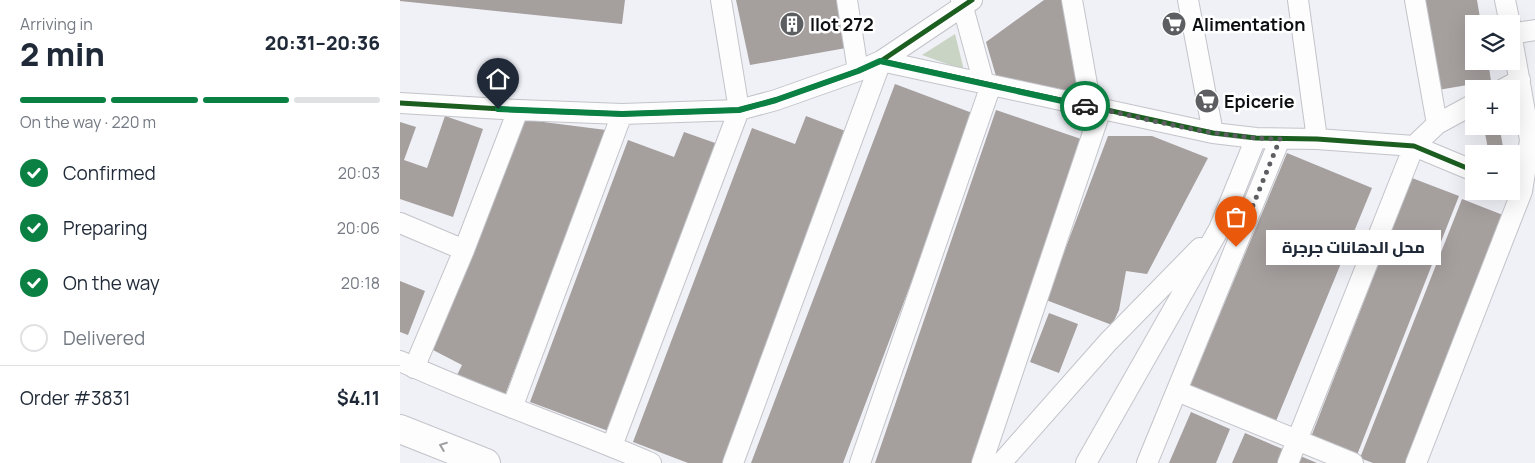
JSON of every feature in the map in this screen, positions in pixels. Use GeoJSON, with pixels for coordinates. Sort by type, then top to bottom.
{"type":"FeatureCollection","features":[{"type":"Feature","properties":{"kind":"highway"},"geometry":{"type":"LineString","coordinates":[[400,429],[486,463]]}},
{"type":"Feature","properties":{"kind":"street"},"geometry":{"type":"LineString","coordinates":[[612,446],[739,110],[720,0]]}},
{"type":"Feature","properties":{"kind":"street"},"geometry":{"type":"LineString","coordinates":[[847,0],[858,71]]}},
{"type":"Feature","properties":{"kind":"street"},"geometry":{"type":"LineString","coordinates":[[982,463],[1096,108],[1072,0]]}},
{"type":"Feature","properties":{"kind":"street"},"geometry":{"type":"LineString","coordinates":[[1188,0],[1213,133]]}},
{"type":"Feature","properties":{"kind":"street"},"geometry":{"type":"LineString","coordinates":[[1298,0],[1317,139]]}},
{"type":"Feature","properties":{"kind":"street"},"geometry":{"type":"LineString","coordinates":[[1415,0],[1437,124]]}},
{"type":"Feature","properties":{"kind":"street"},"geometry":{"type":"LineString","coordinates":[[1505,0],[1508,15]]}},
{"type":"Feature","properties":{"kind":"street"},"geometry":{"type":"LineString","coordinates":[[400,102],[518,110],[622,114],[739,110],[776,100],[858,71],[880,61],[965,2],[988,84],[860,463]]}},
{"type":"Feature","properties":{"kind":"street"},"geometry":{"type":"LineString","coordinates":[[1520,32],[1535,30]]}},
{"type":"Feature","properties":{"kind":"street"},"geometry":{"type":"LineString","coordinates":[[880,61],[1213,133],[1256,138],[1317,139],[1414,146],[1465,167]]}},
{"type":"Feature","properties":{"kind":"street"},"geometry":{"type":"LineString","coordinates":[[733,463],[880,61]]}},
{"type":"Feature","properties":{"kind":"street"},"geometry":{"type":"LineString","coordinates":[[1288,463],[1414,146],[1437,124],[1465,109]]}},
{"type":"Feature","properties":{"kind":"street"},"geometry":{"type":"LineString","coordinates":[[518,110],[464,250],[407,365],[612,446],[650,463]]}},
{"type":"Feature","properties":{"kind":"street"},"geometry":{"type":"LineString","coordinates":[[1520,111],[1530,140],[1520,178]]}},
{"type":"Feature","properties":{"kind":"street"},"geometry":{"type":"LineString","coordinates":[[512,408],[622,114]]}},
{"type":"Feature","properties":{"kind":"street"},"geometry":{"type":"LineString","coordinates":[[1086,463],[1219,228],[1256,138]]}},
{"type":"Feature","properties":{"kind":"street"},"geometry":{"type":"LineString","coordinates":[[1147,463],[1280,139]]}},
{"type":"Feature","properties":{"kind":"street"},"geometry":{"type":"LineString","coordinates":[[1416,463],[1513,200]]}},
{"type":"Feature","properties":{"kind":"street"},"geometry":{"type":"LineString","coordinates":[[400,224],[464,250]]}},
{"type":"Feature","properties":{"kind":"street"},"geometry":{"type":"LineString","coordinates":[[1001,463],[1108,342],[1219,228]]}},
{"type":"Feature","properties":{"kind":"street"},"geometry":{"type":"LineString","coordinates":[[1177,391],[1354,463]]}},
{"type":"Feature","properties":{"kind":"green space"},"geometry":{"type":"Polygon","coordinates":[[[955,34],[964,70],[922,55],[955,34]]]}},
{"type":"Feature","properties":{"kind":"building"},"geometry":{"type":"Polygon","coordinates":[[[400,0],[625,0],[622,24],[400,0]]]}},
{"type":"Feature","properties":{"kind":"building","name":"Ilot 272"},"geometry":{"type":"Polygon","coordinates":[[[736,0],[839,0],[846,48],[750,65],[736,0]]]}},
{"type":"Feature","properties":{"kind":"building"},"geometry":{"type":"Polygon","coordinates":[[[1044,0],[1063,0],[1079,93],[996,76],[986,42],[1044,0]]]}},
{"type":"Feature","properties":{"kind":"building"},"geometry":{"type":"Polygon","coordinates":[[[1423,0],[1477,0],[1480,15],[1465,15],[1465,70],[1489,70],[1491,80],[1465,80],[1465,85],[1438,90],[1423,0]]]}},
{"type":"Feature","properties":{"kind":"building"},"geometry":{"type":"Polygon","coordinates":[[[895,84],[975,114],[843,463],[751,463],[895,84]]]}},
{"type":"Feature","properties":{"kind":"building"},"geometry":{"type":"Polygon","coordinates":[[[996,110],[1084,140],[973,463],[875,463],[996,110]]]}},
{"type":"Feature","properties":{"kind":"building"},"geometry":{"type":"Polygon","coordinates":[[[445,116],[483,129],[453,217],[400,199],[400,122],[416,127],[404,160],[427,168],[445,116]]]}},
{"type":"Feature","properties":{"kind":"building"},"geometry":{"type":"Polygon","coordinates":[[[806,116],[848,132],[722,463],[688,463],[633,442],[752,128],[795,144],[806,116]]]}},
{"type":"Feature","properties":{"kind":"building"},"geometry":{"type":"Polygon","coordinates":[[[520,119],[606,130],[505,395],[457,375],[462,365],[433,350],[520,119]]]}},
{"type":"Feature","properties":{"kind":"building"},"geometry":{"type":"Polygon","coordinates":[[[684,132],[718,144],[611,432],[530,402],[628,140],[674,157],[684,132]]]}},
{"type":"Feature","properties":{"kind":"building"},"geometry":{"type":"Polygon","coordinates":[[[1485,135],[1501,135],[1503,145],[1487,145],[1485,135]]]}},
{"type":"Feature","properties":{"kind":"building"},"geometry":{"type":"Polygon","coordinates":[[[1108,136],[1152,136],[1208,158],[1147,274],[1126,271],[1119,310],[1112,325],[1046,300],[1108,136]]]}},
{"type":"Feature","properties":{"kind":"building"},"geometry":{"type":"Polygon","coordinates":[[[1287,153],[1372,188],[1276,421],[1190,386],[1287,153]]]}},
{"type":"Feature","properties":{"kind":"building"},"geometry":{"type":"Polygon","coordinates":[[[1412,178],[1459,196],[1357,455],[1311,437],[1412,178]]]}},
{"type":"Feature","properties":{"kind":"building"},"geometry":{"type":"Polygon","coordinates":[[[1462,199],[1508,217],[1412,463],[1373,463],[1360,458],[1462,199]]]}},
{"type":"Feature","properties":{"kind":"building"},"geometry":{"type":"Polygon","coordinates":[[[400,281],[425,291],[408,335],[400,332],[400,281]]]}},
{"type":"Feature","properties":{"kind":"building"},"geometry":{"type":"Polygon","coordinates":[[[1049,313],[1078,324],[1059,373],[1030,362],[1049,313]]]}},
{"type":"Feature","properties":{"kind":"building"},"geometry":{"type":"Polygon","coordinates":[[[1191,412],[1230,429],[1216,463],[1169,463],[1191,412]]]}},
{"type":"Feature","properties":{"kind":"building"},"geometry":{"type":"Polygon","coordinates":[[[1245,433],[1285,450],[1279,463],[1232,463],[1245,433]]]}},
{"type":"Feature","properties":{"kind":"building"},"geometry":{"type":"Polygon","coordinates":[[[1298,455],[1317,463],[1294,463],[1298,455]]]}},
{"type":"Feature","properties":{"kind":"cycle path"},"geometry":{"type":"LineString","coordinates":[[400,103],[622,114],[739,110],[776,100],[881,61],[972,0]]}},
{"type":"Feature","properties":{"kind":"cycle path"},"geometry":{"type":"LineString","coordinates":[[881,61],[1213,133],[1256,138],[1317,139],[1414,146],[1465,167]]}},
{"type":"Feature","properties":{"kind":"way so far"},"geometry":{"type":"LineString","coordinates":[[1085,106],[1213,133],[1280,139],[1236,247]]}},
{"type":"Feature","properties":{"kind":"place","name":"Ilot 272"},"geometry":{"type":"Point","coordinates":[792,24]}},
{"type":"Feature","properties":{"kind":"place","name":"Alimentation"},"geometry":{"type":"Point","coordinates":[1174,24]}},
{"type":"Feature","properties":{"kind":"place","name":"Epicerie"},"geometry":{"type":"Point","coordinates":[1207,101]}},
{"type":"Feature","properties":{"kind":"place","name":"محل الدهانات جرجرة"},"geometry":{"type":"Point","coordinates":[1236,247]}},
{"type":"Feature","properties":{"kind":"route"},"geometry":{"type":"LineString","coordinates":[[498,109],[622,114],[739,110],[776,100],[858,71],[880,61],[1085,106]]}}]}
